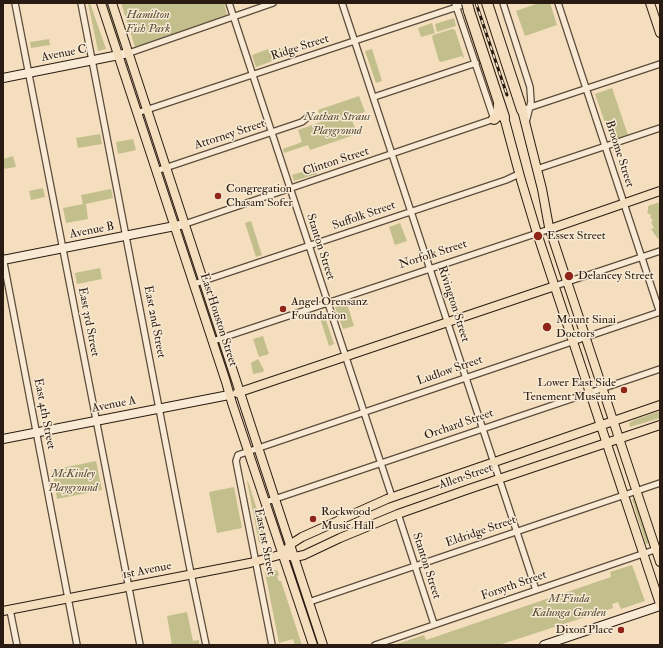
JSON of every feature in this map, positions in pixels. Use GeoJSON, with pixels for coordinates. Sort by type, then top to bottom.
{"type":"FeatureCollection","features":[{"type":"Feature","properties":{"kind":"highway"},"geometry":{"type":"LineString","coordinates":[[487,4],[526,109]]}},
{"type":"Feature","properties":{"kind":"highway"},"geometry":{"type":"LineString","coordinates":[[469,6],[499,102],[499,118]]}},
{"type":"Feature","properties":{"kind":"main road","name":"East Houston Street"},"geometry":{"type":"LineString","coordinates":[[100,3],[313,645]]}},
{"type":"Feature","properties":{"kind":"main road","name":"East Houston Street"},"geometry":{"type":"LineString","coordinates":[[112,3],[323,645]]}},
{"type":"Feature","properties":{"kind":"main road"},"geometry":{"type":"LineString","coordinates":[[650,3],[660,33]]}},
{"type":"Feature","properties":{"kind":"main road"},"geometry":{"type":"LineString","coordinates":[[654,3],[660,20]]}},
{"type":"Feature","properties":{"kind":"main road","name":"Avenue C"},"geometry":{"type":"LineString","coordinates":[[3,78],[129,53]]}},
{"type":"Feature","properties":{"kind":"main road"},"geometry":{"type":"LineString","coordinates":[[526,109],[526,122],[550,229],[636,491],[658,548],[660,562]]}},
{"type":"Feature","properties":{"kind":"main road"},"geometry":{"type":"LineString","coordinates":[[499,118],[519,174],[537,233],[660,605],[554,643],[544,645]]}},
{"type":"Feature","properties":{"kind":"main road","name":"Norfolk Street"},"geometry":{"type":"LineString","coordinates":[[550,229],[660,191]]}},
{"type":"Feature","properties":{"kind":"main road","name":"Avenue B"},"geometry":{"type":"LineString","coordinates":[[3,260],[185,224]]}},
{"type":"Feature","properties":{"kind":"main road"},"geometry":{"type":"LineString","coordinates":[[229,395],[555,286]]}},
{"type":"Feature","properties":{"kind":"main road","name":"Avenue A"},"geometry":{"type":"LineString","coordinates":[[3,439],[229,395]]}},
{"type":"Feature","properties":{"kind":"main road","name":"Allen Street"},"geometry":{"type":"LineString","coordinates":[[291,544],[392,497],[660,405]]}},
{"type":"Feature","properties":{"kind":"main road","name":"Allen Street"},"geometry":{"type":"LineString","coordinates":[[295,557],[304,555],[398,514],[500,478],[660,425]]}},
{"type":"Feature","properties":{"kind":"main road"},"geometry":{"type":"LineString","coordinates":[[291,544],[283,554],[295,557]]}},
{"type":"Feature","properties":{"kind":"main road","name":"1st Avenue"},"geometry":{"type":"LineString","coordinates":[[6,610],[256,561],[283,554]]}},
{"type":"Feature","properties":{"kind":"street","name":"East 3rd Street"},"geometry":{"type":"LineString","coordinates":[[15,3],[140,645]]}},
{"type":"Feature","properties":{"kind":"street","name":"East 2nd Street"},"geometry":{"type":"LineString","coordinates":[[81,3],[206,645]]}},
{"type":"Feature","properties":{"kind":"street","name":"Stanton Street"},"geometry":{"type":"LineString","coordinates":[[229,3],[392,497]]}},
{"type":"Feature","properties":{"kind":"street"},"geometry":{"type":"LineString","coordinates":[[129,53],[273,3]]}},
{"type":"Feature","properties":{"kind":"street","name":"Rivington Street"},"geometry":{"type":"LineString","coordinates":[[342,3],[536,590]]}},
{"type":"Feature","properties":{"kind":"street"},"geometry":{"type":"LineString","coordinates":[[503,3],[530,87],[531,96],[526,109]]}},
{"type":"Feature","properties":{"kind":"street","name":"Broome Street"},"geometry":{"type":"LineString","coordinates":[[558,3],[660,312]]}},
{"type":"Feature","properties":{"kind":"street"},"geometry":{"type":"LineString","coordinates":[[456,5],[476,63],[499,118]]}},
{"type":"Feature","properties":{"kind":"street","name":"Ridge Street"},"geometry":{"type":"LineString","coordinates":[[137,113],[355,41],[456,5],[469,6]]}},
{"type":"Feature","properties":{"kind":"street"},"geometry":{"type":"LineString","coordinates":[[374,97],[476,63]]}},
{"type":"Feature","properties":{"kind":"street"},"geometry":{"type":"LineString","coordinates":[[526,109],[660,64]]}},
{"type":"Feature","properties":{"kind":"street","name":"Attorney Street"},"geometry":{"type":"LineString","coordinates":[[156,171],[302,122],[309,116]]}},
{"type":"Feature","properties":{"kind":"street","name":"Clinton Street"},"geometry":{"type":"LineString","coordinates":[[185,224],[499,118]]}},
{"type":"Feature","properties":{"kind":"street"},"geometry":{"type":"LineString","coordinates":[[537,169],[660,128]]}},
{"type":"Feature","properties":{"kind":"street","name":"Suffolk Street"},"geometry":{"type":"LineString","coordinates":[[194,284],[506,180],[519,174]]}},
{"type":"Feature","properties":{"kind":"street","name":"Norfolk Street"},"geometry":{"type":"LineString","coordinates":[[213,341],[550,229]]}},
{"type":"Feature","properties":{"kind":"street"},"geometry":{"type":"LineString","coordinates":[[555,286],[660,251]]}},
{"type":"Feature","properties":{"kind":"street","name":"East 4th Street"},"geometry":{"type":"LineString","coordinates":[[3,260],[77,645]]}},
{"type":"Feature","properties":{"kind":"street","name":"Ludlow Street"},"geometry":{"type":"LineString","coordinates":[[248,451],[660,312]]}},
{"type":"Feature","properties":{"kind":"street","name":"Orchard Street"},"geometry":{"type":"LineString","coordinates":[[266,502],[660,369]]}},
{"type":"Feature","properties":{"kind":"street","name":"East 1st Street"},"geometry":{"type":"LineString","coordinates":[[248,451],[238,454],[236,461],[272,645]]}},
{"type":"Feature","properties":{"kind":"street","name":"Eldridge Street"},"geometry":{"type":"LineString","coordinates":[[309,602],[660,483]]}},
{"type":"Feature","properties":{"kind":"street","name":"Stanton Street"},"geometry":{"type":"LineString","coordinates":[[398,514],[434,624]]}},
{"type":"Feature","properties":{"kind":"street","name":"Forsyth Street"},"geometry":{"type":"LineString","coordinates":[[375,645],[658,548]]}},
{"type":"Feature","properties":{"kind":"street"},"geometry":{"type":"LineString","coordinates":[[6,610],[17,645]]}},
{"type":"Feature","properties":{"kind":"green space"},"geometry":{"type":"Polygon","coordinates":[[[88,3],[90,3],[106,49],[98,51],[88,3]]]}},
{"type":"Feature","properties":{"kind":"green space"},"geometry":{"type":"Polygon","coordinates":[[[103,3],[109,3],[122,43],[116,45],[103,3]]]}},
{"type":"Feature","properties":{"kind":"green space","name":"Hamilton Fish Park"},"geometry":{"type":"Polygon","coordinates":[[[121,3],[224,3],[227,15],[135,47],[121,3]]]}},
{"type":"Feature","properties":{"kind":"green space"},"geometry":{"type":"Polygon","coordinates":[[[539,3],[550,3],[557,25],[525,36],[516,11],[539,3]]]}},
{"type":"Feature","properties":{"kind":"green space"},"geometry":{"type":"Polygon","coordinates":[[[454,18],[456,26],[437,32],[435,24],[454,18]]]}},
{"type":"Feature","properties":{"kind":"green space"},"geometry":{"type":"Polygon","coordinates":[[[432,23],[435,33],[421,37],[418,28],[432,23]]]}},
{"type":"Feature","properties":{"kind":"green space"},"geometry":{"type":"Polygon","coordinates":[[[452,29],[455,30],[464,57],[463,58],[462,56],[441,62],[439,61],[432,37],[433,35],[452,29]]]}},
{"type":"Feature","properties":{"kind":"green space"},"geometry":{"type":"Polygon","coordinates":[[[49,39],[50,45],[31,48],[30,42],[49,39]]]}},
{"type":"Feature","properties":{"kind":"green space"},"geometry":{"type":"Polygon","coordinates":[[[283,48],[286,56],[256,67],[252,55],[268,49],[270,53],[283,48]]]}},
{"type":"Feature","properties":{"kind":"green space"},"geometry":{"type":"Polygon","coordinates":[[[372,49],[382,81],[376,83],[365,51],[372,49]]]}},
{"type":"Feature","properties":{"kind":"green space"},"geometry":{"type":"Polygon","coordinates":[[[612,88],[628,135],[611,140],[595,94],[612,88]]]}},
{"type":"Feature","properties":{"kind":"green space","name":"Nathan Straus Playground"},"geometry":{"type":"Polygon","coordinates":[[[359,96],[365,112],[351,117],[357,134],[310,150],[308,145],[284,153],[283,149],[302,142],[298,130],[321,122],[318,110],[359,96]]]}},
{"type":"Feature","properties":{"kind":"green space"},"geometry":{"type":"Polygon","coordinates":[[[100,134],[102,144],[78,148],[76,138],[100,134]]]}},
{"type":"Feature","properties":{"kind":"green space"},"geometry":{"type":"Polygon","coordinates":[[[133,139],[136,150],[118,154],[116,142],[133,139]]]}},
{"type":"Feature","properties":{"kind":"green space"},"geometry":{"type":"Polygon","coordinates":[[[13,156],[16,167],[3,169],[3,159],[13,156]]]}},
{"type":"Feature","properties":{"kind":"green space"},"geometry":{"type":"Polygon","coordinates":[[[315,168],[317,174],[294,181],[292,175],[315,168]]]}},
{"type":"Feature","properties":{"kind":"green space"},"geometry":{"type":"Polygon","coordinates":[[[43,188],[45,197],[31,200],[29,191],[43,188]]]}},
{"type":"Feature","properties":{"kind":"green space"},"geometry":{"type":"Polygon","coordinates":[[[111,189],[113,198],[86,204],[88,219],[66,223],[63,208],[83,204],[81,195],[111,189]]]}},
{"type":"Feature","properties":{"kind":"green space"},"geometry":{"type":"Polygon","coordinates":[[[660,202],[660,239],[658,239],[651,229],[654,228],[651,222],[653,221],[650,214],[647,212],[648,206],[660,202]]]}},
{"type":"Feature","properties":{"kind":"green space"},"geometry":{"type":"Polygon","coordinates":[[[251,221],[262,255],[256,257],[245,223],[251,221]]]}},
{"type":"Feature","properties":{"kind":"green space"},"geometry":{"type":"Polygon","coordinates":[[[400,223],[407,241],[395,245],[389,227],[400,223]]]}},
{"type":"Feature","properties":{"kind":"green space"},"geometry":{"type":"Polygon","coordinates":[[[100,268],[102,279],[77,284],[75,273],[100,268]]]}},
{"type":"Feature","properties":{"kind":"green space"},"geometry":{"type":"Polygon","coordinates":[[[347,303],[354,326],[343,329],[335,307],[347,303]]]}},
{"type":"Feature","properties":{"kind":"green space"},"geometry":{"type":"Polygon","coordinates":[[[325,317],[334,344],[329,346],[320,318],[325,317]]]}},
{"type":"Feature","properties":{"kind":"green space"},"geometry":{"type":"Polygon","coordinates":[[[263,336],[269,354],[259,357],[253,339],[263,336]]]}},
{"type":"Feature","properties":{"kind":"green space"},"geometry":{"type":"Polygon","coordinates":[[[258,359],[264,370],[263,372],[253,374],[251,363],[258,359]]]}},
{"type":"Feature","properties":{"kind":"green space"},"geometry":{"type":"Polygon","coordinates":[[[660,411],[660,418],[630,427],[629,423],[634,420],[660,411]]]}},
{"type":"Feature","properties":{"kind":"green space","name":"McKinley Playground"},"geometry":{"type":"Polygon","coordinates":[[[96,461],[102,490],[57,499],[52,470],[96,461]]]}},
{"type":"Feature","properties":{"kind":"green space"},"geometry":{"type":"Polygon","coordinates":[[[247,481],[266,538],[259,543],[247,481]]]}},
{"type":"Feature","properties":{"kind":"green space"},"geometry":{"type":"Polygon","coordinates":[[[234,487],[242,528],[217,533],[209,492],[234,487]]]}},
{"type":"Feature","properties":{"kind":"green space"},"geometry":{"type":"Polygon","coordinates":[[[632,499],[634,499],[649,543],[646,544],[632,499]]]}},
{"type":"Feature","properties":{"kind":"green space","name":"M’Finda Kalunga Garden"},"geometry":{"type":"Polygon","coordinates":[[[632,565],[645,601],[621,609],[618,602],[612,604],[613,608],[499,645],[394,645],[424,635],[426,640],[611,577],[610,572],[632,565]]]}},
{"type":"Feature","properties":{"kind":"green space"},"geometry":{"type":"Polygon","coordinates":[[[277,570],[279,575],[277,576],[279,581],[281,581],[302,645],[295,645],[293,639],[279,643],[265,572],[277,570]]]}},
{"type":"Feature","properties":{"kind":"green space"},"geometry":{"type":"Polygon","coordinates":[[[187,612],[193,641],[199,640],[199,645],[172,645],[167,616],[187,612]]]}},
{"type":"Feature","properties":{"kind":"railway"},"geometry":{"type":"LineString","coordinates":[[476,3],[507,95]]}},
{"type":"Feature","properties":{"kind":"place","name":"Congregation Chasam Sofer"},"geometry":{"type":"Point","coordinates":[218,196]}},
{"type":"Feature","properties":{"kind":"place","name":"Essex Street"},"geometry":{"type":"Point","coordinates":[538,236]}},
{"type":"Feature","properties":{"kind":"place","name":"Delancey Street"},"geometry":{"type":"Point","coordinates":[569,276]}},
{"type":"Feature","properties":{"kind":"place","name":"Angel Orensanz Foundation"},"geometry":{"type":"Point","coordinates":[283,309]}},
{"type":"Feature","properties":{"kind":"place","name":"Mount Sinai Doctors"},"geometry":{"type":"Point","coordinates":[547,327]}},
{"type":"Feature","properties":{"kind":"place","name":"Lower East Side Tenement Museum"},"geometry":{"type":"Point","coordinates":[624,390]}},
{"type":"Feature","properties":{"kind":"place","name":"Rockwood Music Hall"},"geometry":{"type":"Point","coordinates":[313,519]}},
{"type":"Feature","properties":{"kind":"place","name":"Dixon Place"},"geometry":{"type":"Point","coordinates":[621,630]}}]}
